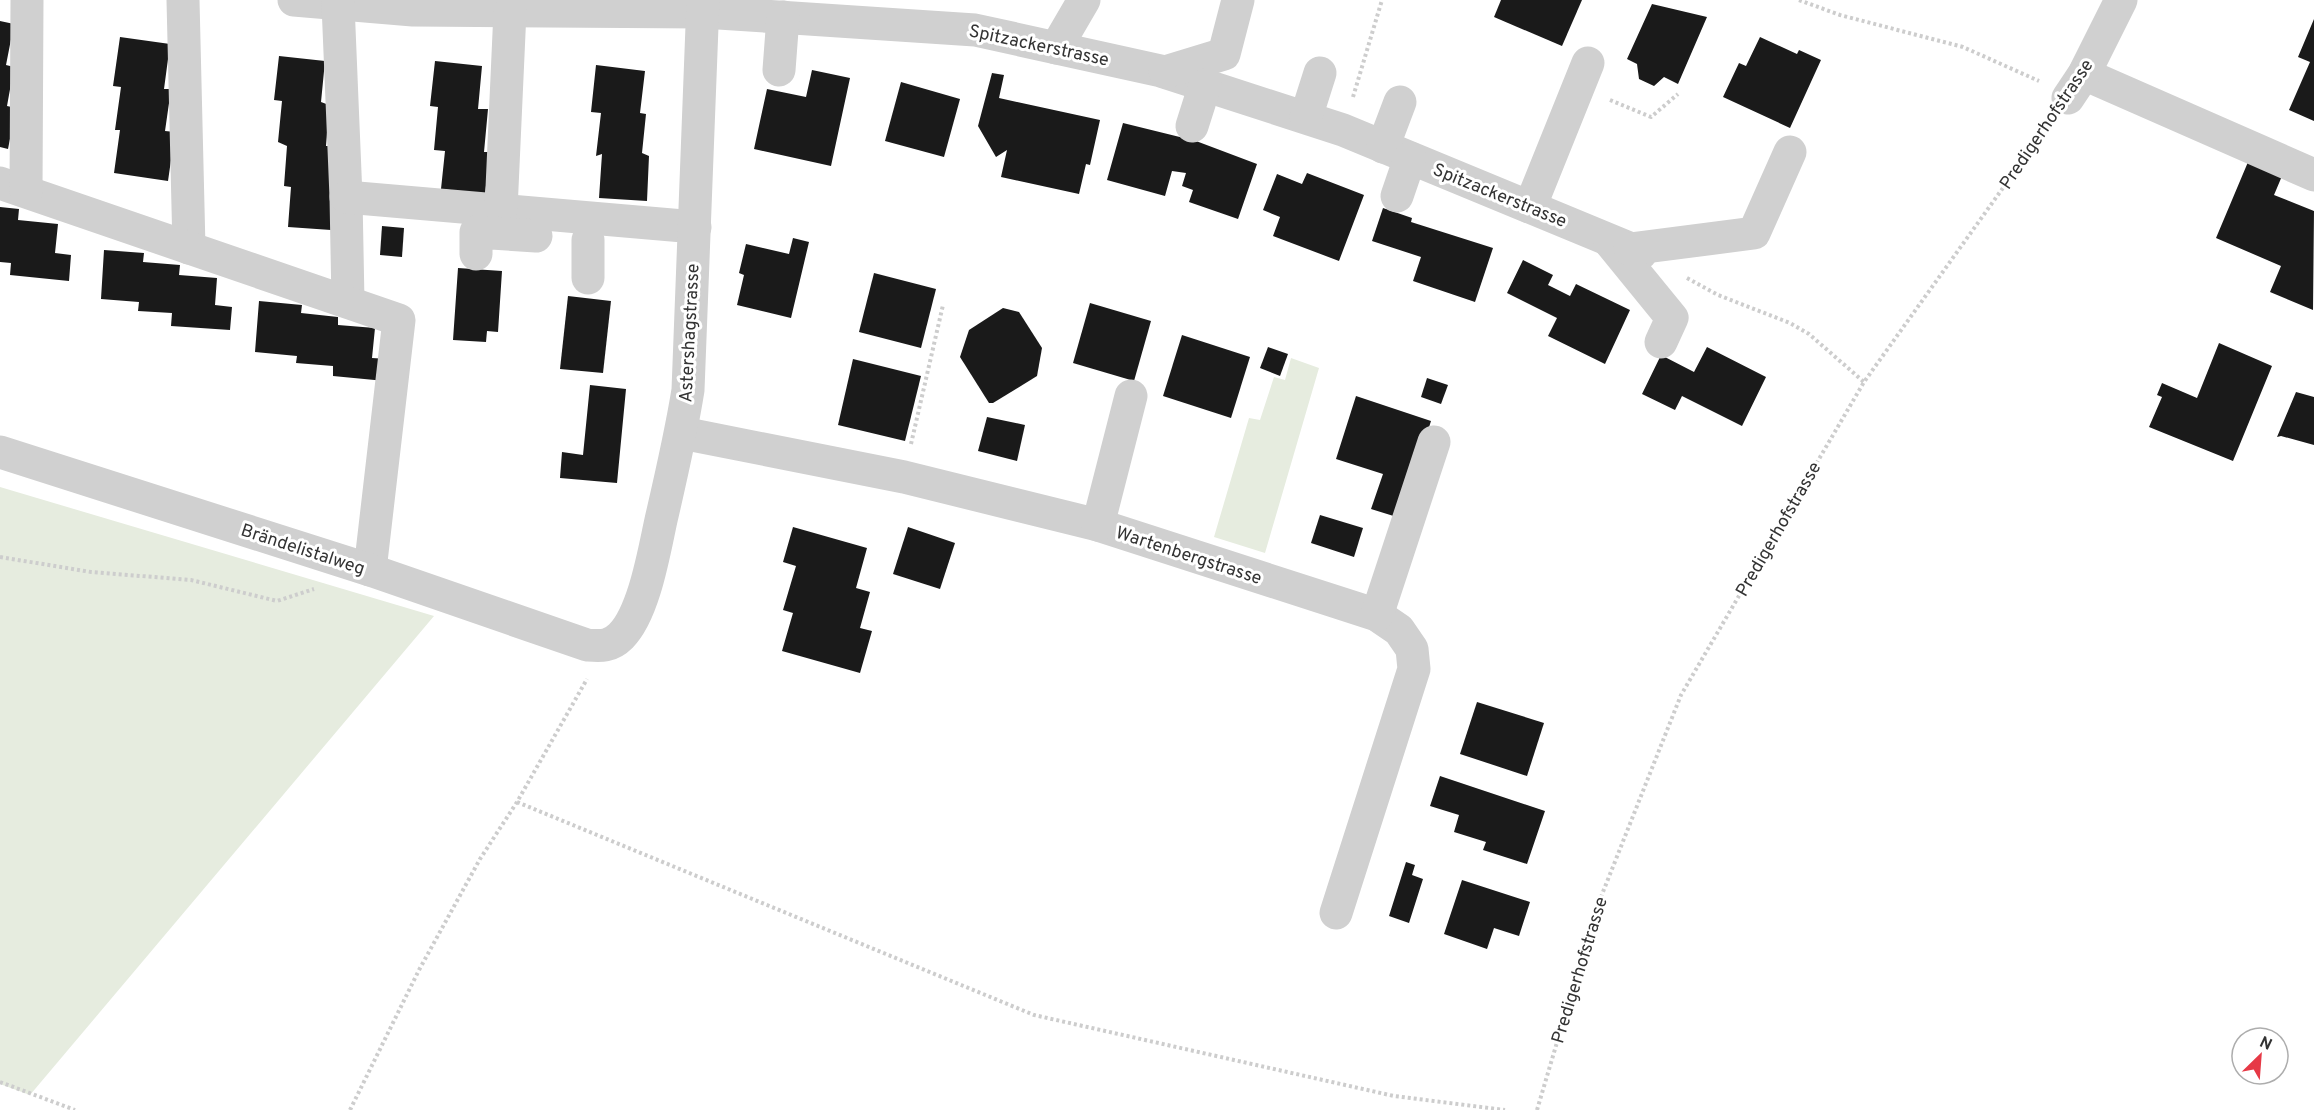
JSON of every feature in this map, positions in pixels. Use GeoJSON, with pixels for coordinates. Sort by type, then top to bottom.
{"type":"FeatureCollection","features":[{"type":"Feature","properties":{"kind":"street"},"geometry":{"type":"LineString","coordinates":[[27,0],[13,187],[399,320],[370,570]]}},
{"type":"Feature","properties":{"kind":"street"},"geometry":{"type":"LineString","coordinates":[[183,0],[189,248]]}},
{"type":"Feature","properties":{"kind":"street","name":"Spitzackerstrasse"},"geometry":{"type":"LineString","coordinates":[[294,0],[413,10],[510,11],[703,6],[783,17],[975,30],[1165,72],[1306,117],[1343,130],[1627,247]]}},
{"type":"Feature","properties":{"kind":"street"},"geometry":{"type":"LineString","coordinates":[[1056,48],[1084,0]]}},
{"type":"Feature","properties":{"kind":"street"},"geometry":{"type":"LineString","coordinates":[[1165,72],[1224,54],[1238,0]]}},
{"type":"Feature","properties":{"kind":"street","name":"Predigerhofstrasse"},"geometry":{"type":"LineString","coordinates":[[2067,86],[2121,0]]}},
{"type":"Feature","properties":{"kind":"street"},"geometry":{"type":"LineString","coordinates":[[338,4],[348,302]]}},
{"type":"Feature","properties":{"kind":"street","name":"Astershagstrasse"},"geometry":{"type":"LineString","coordinates":[[605,647],[621,636],[635,616],[651,566],[681,433],[688,390],[703,6]]}},
{"type":"Feature","properties":{"kind":"street"},"geometry":{"type":"LineString","coordinates":[[501,210],[510,11]]}},
{"type":"Feature","properties":{"kind":"street"},"geometry":{"type":"LineString","coordinates":[[779,70],[783,17]]}},
{"type":"Feature","properties":{"kind":"street"},"geometry":{"type":"LineString","coordinates":[[1530,207],[1588,63]]}},
{"type":"Feature","properties":{"kind":"street"},"geometry":{"type":"LineString","coordinates":[[1306,117],[1320,73]]}},
{"type":"Feature","properties":{"kind":"street"},"geometry":{"type":"LineString","coordinates":[[1192,126],[1205,85]]}},
{"type":"Feature","properties":{"kind":"street"},"geometry":{"type":"LineString","coordinates":[[2067,86],[2314,175]]}},
{"type":"Feature","properties":{"kind":"street"},"geometry":{"type":"LineString","coordinates":[[1397,196],[1400,102]]}},
{"type":"Feature","properties":{"kind":"street"},"geometry":{"type":"LineString","coordinates":[[1661,342],[1672,318],[1627,247],[1754,233],[1790,152]]}},
{"type":"Feature","properties":{"kind":"street"},"geometry":{"type":"LineString","coordinates":[[346,197],[501,210],[694,237]]}},
{"type":"Feature","properties":{"kind":"street"},"geometry":{"type":"LineString","coordinates":[[476,254],[476,232],[588,240],[694,237]]}},
{"type":"Feature","properties":{"kind":"street"},"geometry":{"type":"LineString","coordinates":[[588,240],[588,278]]}},
{"type":"Feature","properties":{"kind":"street"},"geometry":{"type":"LineString","coordinates":[[1098,525],[1131,396]]}},
{"type":"Feature","properties":{"kind":"street","name":"Wartenbergstrasse"},"geometry":{"type":"LineString","coordinates":[[681,433],[904,477],[1098,525],[1377,615],[1399,630],[1412,649],[1414,669],[1336,913]]}},
{"type":"Feature","properties":{"kind":"street"},"geometry":{"type":"LineString","coordinates":[[1377,615],[1434,442]]}},
{"type":"Feature","properties":{"kind":"street","name":"Brändelistalweg"},"geometry":{"type":"LineString","coordinates":[[0,452],[370,570],[588,645],[605,647]]}},
{"type":"Feature","properties":{"kind":"path"},"geometry":{"type":"LineString","coordinates":[[1343,130],[1382,0]]}},
{"type":"Feature","properties":{"kind":"path"},"geometry":{"type":"LineString","coordinates":[[1798,0],[1840,15],[1963,47],[2067,86]]}},
{"type":"Feature","properties":{"kind":"path","name":"Predigerhofstrasse"},"geometry":{"type":"LineString","coordinates":[[1537,1110],[1597,907],[1681,695],[1864,382],[2067,86]]}},
{"type":"Feature","properties":{"kind":"path"},"geometry":{"type":"LineString","coordinates":[[1627,247],[1718,295],[1790,323],[1809,334],[1864,382]]}},
{"type":"Feature","properties":{"kind":"path"},"geometry":{"type":"LineString","coordinates":[[904,477],[943,305]]}},
{"type":"Feature","properties":{"kind":"path"},"geometry":{"type":"LineString","coordinates":[[0,557],[91,572],[190,580],[277,601],[318,587]]}},
{"type":"Feature","properties":{"kind":"path"},"geometry":{"type":"LineString","coordinates":[[350,1110],[419,970],[480,859],[518,802],[605,647]]}},
{"type":"Feature","properties":{"kind":"path"},"geometry":{"type":"LineString","coordinates":[[518,802],[1034,1015],[1394,1096],[1505,1110]]}},
{"type":"Feature","properties":{"kind":"path"},"geometry":{"type":"LineString","coordinates":[[0,1082],[75,1110]]}},
{"type":"Feature","properties":{"kind":"shaded area"},"geometry":{"type":"Polygon","coordinates":[[[1291,358],[1319,368],[1265,553],[1214,537],[1249,418],[1260,420],[1274,377],[1285,380],[1291,358]]]}},
{"type":"Feature","properties":{"kind":"shaded area"},"geometry":{"type":"Polygon","coordinates":[[[0,487],[434,616],[30,1095],[0,1084],[0,487]]]}},
{"type":"Feature","properties":{"kind":"building"},"geometry":{"type":"Polygon","coordinates":[[[1501,0],[1582,0],[1562,46],[1494,17],[1501,0]]]}},
{"type":"Feature","properties":{"kind":"building"},"geometry":{"type":"Polygon","coordinates":[[[1652,4],[1707,17],[1678,84],[1664,77],[1654,86],[1639,79],[1637,64],[1627,59],[1652,4]]]}},
{"type":"Feature","properties":{"kind":"building"},"geometry":{"type":"Polygon","coordinates":[[[2314,19],[2314,121],[2289,110],[2310,62],[2298,57],[2314,19]]]}},
{"type":"Feature","properties":{"kind":"building"},"geometry":{"type":"Polygon","coordinates":[[[0,21],[14,24],[6,65],[14,67],[7,106],[16,108],[8,149],[0,147],[0,21]]]}},
{"type":"Feature","properties":{"kind":"building"},"geometry":{"type":"Polygon","coordinates":[[[120,37],[170,44],[164,89],[171,89],[165,131],[175,132],[168,181],[114,173],[120,130],[115,130],[121,87],[113,86],[120,37]]]}},
{"type":"Feature","properties":{"kind":"building"},"geometry":{"type":"Polygon","coordinates":[[[1760,37],[1797,54],[1799,50],[1821,60],[1790,128],[1723,97],[1739,63],[1746,66],[1760,37]]]}},
{"type":"Feature","properties":{"kind":"building"},"geometry":{"type":"Polygon","coordinates":[[[279,56],[325,61],[321,102],[329,105],[326,146],[333,146],[331,230],[288,227],[291,187],[284,186],[287,146],[278,142],[282,101],[274,100],[279,56]]]}},
{"type":"Feature","properties":{"kind":"building"},"geometry":{"type":"Polygon","coordinates":[[[435,61],[482,66],[478,109],[488,109],[484,152],[490,152],[485,194],[441,189],[445,151],[434,150],[438,107],[430,106],[435,61]]]}},
{"type":"Feature","properties":{"kind":"building"},"geometry":{"type":"Polygon","coordinates":[[[596,65],[645,71],[640,113],[646,114],[642,153],[649,156],[647,201],[599,198],[602,154],[596,156],[601,113],[591,112],[596,65]]]}},
{"type":"Feature","properties":{"kind":"building"},"geometry":{"type":"Polygon","coordinates":[[[812,70],[850,78],[831,166],[754,149],[767,89],[806,97],[812,70]]]}},
{"type":"Feature","properties":{"kind":"building"},"geometry":{"type":"Polygon","coordinates":[[[992,73],[1004,75],[999,98],[1100,120],[1090,165],[1086,164],[1079,194],[1001,177],[1007,150],[996,157],[978,126],[992,73]]]}},
{"type":"Feature","properties":{"kind":"building"},"geometry":{"type":"Polygon","coordinates":[[[901,82],[960,99],[944,157],[885,141],[901,82]]]}},
{"type":"Feature","properties":{"kind":"building"},"geometry":{"type":"Polygon","coordinates":[[[1123,123],[1196,141],[1257,164],[1238,219],[1189,202],[1193,190],[1182,186],[1186,173],[1172,171],[1165,196],[1107,180],[1123,123]]]}},
{"type":"Feature","properties":{"kind":"building"},"geometry":{"type":"Polygon","coordinates":[[[2248,162],[2282,176],[2274,195],[2314,211],[2313,310],[2270,292],[2281,266],[2216,238],[2248,162]]]}},
{"type":"Feature","properties":{"kind":"building"},"geometry":{"type":"Polygon","coordinates":[[[1307,173],[1364,195],[1339,261],[1273,236],[1280,217],[1263,210],[1277,174],[1302,184],[1307,173]]]}},
{"type":"Feature","properties":{"kind":"building"},"geometry":{"type":"Polygon","coordinates":[[[0,207],[19,209],[18,220],[58,224],[55,253],[71,255],[69,281],[10,275],[11,263],[0,262],[0,207]]]}},
{"type":"Feature","properties":{"kind":"building"},"geometry":{"type":"Polygon","coordinates":[[[1383,208],[1412,218],[1411,222],[1493,248],[1475,302],[1413,281],[1421,257],[1372,241],[1383,208]]]}},
{"type":"Feature","properties":{"kind":"building"},"geometry":{"type":"Polygon","coordinates":[[[382,226],[404,228],[402,257],[380,255],[382,226]]]}},
{"type":"Feature","properties":{"kind":"building"},"geometry":{"type":"Polygon","coordinates":[[[793,238],[809,242],[791,318],[737,305],[744,275],[739,273],[746,244],[789,254],[793,238]]]}},
{"type":"Feature","properties":{"kind":"building"},"geometry":{"type":"Polygon","coordinates":[[[104,250],[144,253],[143,262],[180,265],[179,275],[217,278],[215,305],[232,307],[230,330],[171,326],[172,313],[138,311],[139,302],[101,299],[104,250]]]}},
{"type":"Feature","properties":{"kind":"building"},"geometry":{"type":"Polygon","coordinates":[[[1523,260],[1553,275],[1548,285],[1570,296],[1576,284],[1630,310],[1605,364],[1548,336],[1557,318],[1507,293],[1523,260]]]}},
{"type":"Feature","properties":{"kind":"building"},"geometry":{"type":"Polygon","coordinates":[[[458,268],[502,271],[498,332],[487,331],[486,342],[453,340],[458,268]]]}},
{"type":"Feature","properties":{"kind":"building"},"geometry":{"type":"Polygon","coordinates":[[[874,273],[936,289],[921,348],[859,332],[874,273]]]}},
{"type":"Feature","properties":{"kind":"building"},"geometry":{"type":"Polygon","coordinates":[[[568,296],[611,301],[603,373],[560,369],[568,296]]]}},
{"type":"Feature","properties":{"kind":"building"},"geometry":{"type":"Polygon","coordinates":[[[259,301],[302,305],[301,313],[338,317],[338,325],[375,328],[372,358],[388,359],[385,381],[333,376],[333,366],[296,363],[297,356],[255,352],[259,301]]]}},
{"type":"Feature","properties":{"kind":"building"},"geometry":{"type":"Polygon","coordinates":[[[1090,303],[1151,321],[1134,381],[1073,363],[1090,303]]]}},
{"type":"Feature","properties":{"kind":"building"},"geometry":{"type":"Polygon","coordinates":[[[1003,308],[1019,312],[1042,348],[1037,376],[993,403],[989,403],[960,357],[969,330],[1003,308]]]}},
{"type":"Feature","properties":{"kind":"building"},"geometry":{"type":"Polygon","coordinates":[[[1182,335],[1250,357],[1231,418],[1163,396],[1182,335]]]}},
{"type":"Feature","properties":{"kind":"building"},"geometry":{"type":"Polygon","coordinates":[[[2219,343],[2272,366],[2233,461],[2149,427],[2162,397],[2157,395],[2162,383],[2197,398],[2219,343]]]}},
{"type":"Feature","properties":{"kind":"building"},"geometry":{"type":"Polygon","coordinates":[[[1268,347],[1288,354],[1280,376],[1260,368],[1268,347]]]}},
{"type":"Feature","properties":{"kind":"building"},"geometry":{"type":"Polygon","coordinates":[[[1707,347],[1766,377],[1742,426],[1682,396],[1675,410],[1642,394],[1661,355],[1694,372],[1707,347]]]}},
{"type":"Feature","properties":{"kind":"building"},"geometry":{"type":"Polygon","coordinates":[[[853,359],[921,376],[905,441],[838,425],[853,359]]]}},
{"type":"Feature","properties":{"kind":"building"},"geometry":{"type":"Polygon","coordinates":[[[1427,378],[1448,385],[1441,404],[1421,397],[1427,378]]]}},
{"type":"Feature","properties":{"kind":"building"},"geometry":{"type":"Polygon","coordinates":[[[590,385],[626,389],[617,483],[560,478],[562,452],[583,455],[590,385]]]}},
{"type":"Feature","properties":{"kind":"building"},"geometry":{"type":"Polygon","coordinates":[[[2296,392],[2314,397],[2314,445],[2281,436],[2277,437],[2296,392]]]}},
{"type":"Feature","properties":{"kind":"building"},"geometry":{"type":"Polygon","coordinates":[[[1356,396],[1431,421],[1400,518],[1371,509],[1383,474],[1336,459],[1356,396]]]}},
{"type":"Feature","properties":{"kind":"building"},"geometry":{"type":"Polygon","coordinates":[[[987,417],[1025,425],[1017,461],[978,451],[987,417]]]}},
{"type":"Feature","properties":{"kind":"building"},"geometry":{"type":"Polygon","coordinates":[[[1320,515],[1363,528],[1354,557],[1311,543],[1320,515]]]}},
{"type":"Feature","properties":{"kind":"building"},"geometry":{"type":"Polygon","coordinates":[[[793,527],[867,548],[856,588],[870,592],[860,628],[872,631],[860,673],[782,651],[793,613],[783,610],[796,566],[783,562],[793,527]]]}},
{"type":"Feature","properties":{"kind":"building"},"geometry":{"type":"Polygon","coordinates":[[[908,527],[955,543],[940,589],[893,574],[908,527]]]}},
{"type":"Feature","properties":{"kind":"building"},"geometry":{"type":"Polygon","coordinates":[[[1477,702],[1544,723],[1527,776],[1460,754],[1477,702]]]}},
{"type":"Feature","properties":{"kind":"building"},"geometry":{"type":"Polygon","coordinates":[[[1440,776],[1545,811],[1527,864],[1483,850],[1486,842],[1454,832],[1459,815],[1430,806],[1440,776]]]}},
{"type":"Feature","properties":{"kind":"building"},"geometry":{"type":"Polygon","coordinates":[[[1406,862],[1415,865],[1412,875],[1423,879],[1409,923],[1389,916],[1406,862]]]}},
{"type":"Feature","properties":{"kind":"building"},"geometry":{"type":"Polygon","coordinates":[[[1462,880],[1530,902],[1519,936],[1494,928],[1487,949],[1444,934],[1462,880]]]}}]}
